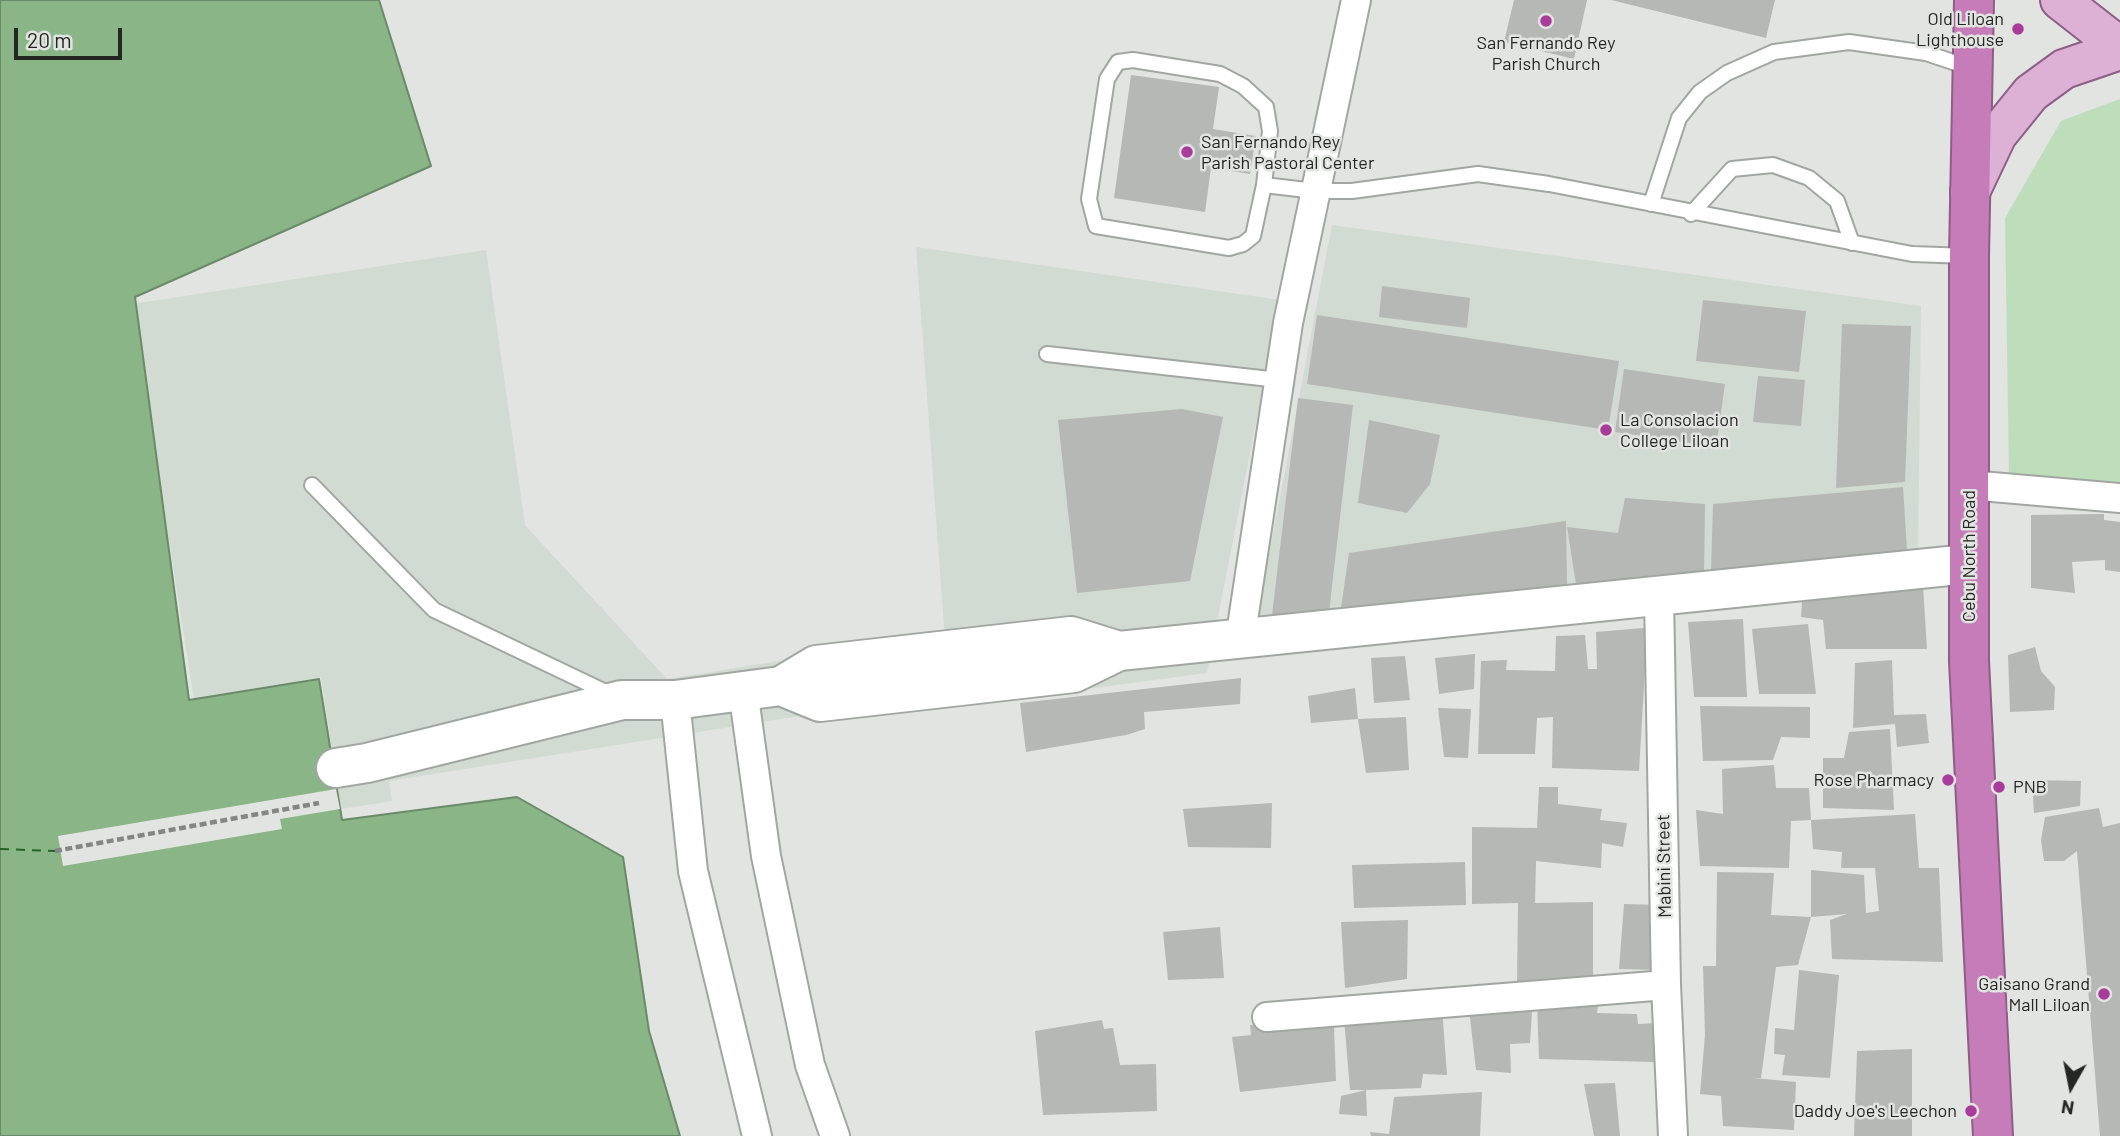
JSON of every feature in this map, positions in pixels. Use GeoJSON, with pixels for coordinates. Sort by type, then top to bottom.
{"type":"FeatureCollection","features":[{"type":"Feature","properties":{"kind":"highway"},"geometry":{"type":"LineString","coordinates":[[1970,192],[1974,0]]}},
{"type":"Feature","properties":{"kind":"highway","name":"Cebu North Road"},"geometry":{"type":"LineString","coordinates":[[1970,192],[1969,661],[1993,1136]]}},
{"type":"Feature","properties":{"kind":"main road"},"geometry":{"type":"LineString","coordinates":[[2060,0],[2120,49]]}},
{"type":"Feature","properties":{"kind":"main road","name":"Cebu North Road"},"geometry":{"type":"LineString","coordinates":[[1970,192],[1997,135],[2031,93],[2064,69],[2120,49]]}},
{"type":"Feature","properties":{"kind":"street"},"geometry":{"type":"LineString","coordinates":[[1240,640],[1279,380],[1315,191],[1356,0]]}},
{"type":"Feature","properties":{"kind":"street"},"geometry":{"type":"LineString","coordinates":[[1969,485],[2120,498]]}},
{"type":"Feature","properties":{"kind":"street"},"geometry":{"type":"LineString","coordinates":[[331,785],[367,763],[622,700],[675,700],[781,685],[820,702],[1074,673],[1119,651],[1968,564]]}},
{"type":"Feature","properties":{"kind":"street","name":"Mabini Street"},"geometry":{"type":"LineString","coordinates":[[1659,596],[1666,985],[1673,1136]]}},
{"type":"Feature","properties":{"kind":"street"},"geometry":{"type":"LineString","coordinates":[[743,690],[766,856],[810,1065],[835,1136]]}},
{"type":"Feature","properties":{"kind":"street"},"geometry":{"type":"LineString","coordinates":[[675,700],[693,871],[757,1136]]}},
{"type":"Feature","properties":{"kind":"street"},"geometry":{"type":"LineString","coordinates":[[1267,1017],[1666,985]]}},
{"type":"Feature","properties":{"kind":"lane"},"geometry":{"type":"LineString","coordinates":[[1651,204],[1679,118],[1700,92],[1727,74],[1774,52],[1849,43],[1926,53],[1972,68]]}},
{"type":"Feature","properties":{"kind":"lane"},"geometry":{"type":"LineString","coordinates":[[1133,60],[1220,74],[1243,86],[1266,107],[1270,131],[1264,185],[1253,236],[1243,244],[1229,247],[1096,226],[1089,199],[1107,79],[1118,62],[1133,60]]}},
{"type":"Feature","properties":{"kind":"lane"},"geometry":{"type":"LineString","coordinates":[[1691,214],[1732,169],[1773,165],[1809,178],[1838,201],[1852,243]]}},
{"type":"Feature","properties":{"kind":"lane"},"geometry":{"type":"LineString","coordinates":[[1264,185],[1315,191],[1352,191],[1478,174],[1912,254],[1969,256]]}},
{"type":"Feature","properties":{"kind":"lane"},"geometry":{"type":"LineString","coordinates":[[1047,354],[1279,380]]}},
{"type":"Feature","properties":{"kind":"lane"},"geometry":{"type":"LineString","coordinates":[[312,485],[434,610],[622,700]]}},
{"type":"Feature","properties":{"kind":"path"},"geometry":{"type":"LineString","coordinates":[[55,851],[331,785]]}},
{"type":"Feature","properties":{"kind":"shaded area"},"geometry":{"type":"Polygon","coordinates":[[[0,0],[379,0],[431,166],[135,297],[189,700],[319,679],[342,820],[517,797],[623,857],[649,1031],[680,1136],[0,1136],[0,0]]]}},
{"type":"Feature","properties":{"kind":"shaded area"},"geometry":{"type":"Polygon","coordinates":[[[2120,99],[2120,484],[2009,476],[2005,218],[2061,121],[2120,99]]]}},
{"type":"Feature","properties":{"kind":"shaded area","name":"La Consolacion College Liloan"},"geometry":{"type":"Polygon","coordinates":[[[1332,225],[1921,306],[1918,555],[1255,628],[1332,225]]]}},
{"type":"Feature","properties":{"kind":"shaded area"},"geometry":{"type":"Polygon","coordinates":[[[916,247],[1280,300],[1207,673],[950,707],[916,247]]]}},
{"type":"Feature","properties":{"kind":"shaded area"},"geometry":{"type":"Polygon","coordinates":[[[486,250],[525,525],[667,679],[860,648],[869,705],[389,781],[392,801],[341,809],[321,677],[194,699],[132,304],[486,250]]]}},
{"type":"Feature","properties":{"kind":"pier"},"geometry":{"type":"Polygon","coordinates":[[[336,789],[340,809],[280,819],[282,829],[63,866],[58,836],[336,789]]]}},
{"type":"Feature","properties":{"kind":"building","name":"San Fernando Rey Parish Church"},"geometry":{"type":"Polygon","coordinates":[[[1514,0],[1587,0],[1574,59],[1504,42],[1514,0]]]}},
{"type":"Feature","properties":{"kind":"building","name":"San Fernando Rey Parish Church"},"geometry":{"type":"Polygon","coordinates":[[[1611,0],[1775,0],[1766,38],[1611,0]]]}},
{"type":"Feature","properties":{"kind":"building","name":"San Fernando Rey Parish Pastoral Center"},"geometry":{"type":"Polygon","coordinates":[[[1131,75],[1219,87],[1213,129],[1256,136],[1250,174],[1211,168],[1205,212],[1114,198],[1131,75]]]}},
{"type":"Feature","properties":{"kind":"building"},"geometry":{"type":"Polygon","coordinates":[[[1382,286],[1470,298],[1467,328],[1379,317],[1382,286]]]}},
{"type":"Feature","properties":{"kind":"building"},"geometry":{"type":"Polygon","coordinates":[[[1703,300],[1806,311],[1799,372],[1696,361],[1703,300]]]}},
{"type":"Feature","properties":{"kind":"building"},"geometry":{"type":"Polygon","coordinates":[[[1317,315],[1619,361],[1608,430],[1307,384],[1317,315]]]}},
{"type":"Feature","properties":{"kind":"building"},"geometry":{"type":"Polygon","coordinates":[[[1842,324],[1911,326],[1905,482],[1836,488],[1842,324]]]}},
{"type":"Feature","properties":{"kind":"building"},"geometry":{"type":"Polygon","coordinates":[[[1624,369],[1725,384],[1716,447],[1615,432],[1624,369]]]}},
{"type":"Feature","properties":{"kind":"building"},"geometry":{"type":"Polygon","coordinates":[[[1758,376],[1805,380],[1801,426],[1753,422],[1758,376]]]}},
{"type":"Feature","properties":{"kind":"building"},"geometry":{"type":"Polygon","coordinates":[[[1298,398],[1353,405],[1328,621],[1272,615],[1298,398]]]}},
{"type":"Feature","properties":{"kind":"building"},"geometry":{"type":"Polygon","coordinates":[[[1182,409],[1223,417],[1190,581],[1077,593],[1058,420],[1182,409]]]}},
{"type":"Feature","properties":{"kind":"building"},"geometry":{"type":"Polygon","coordinates":[[[1369,420],[1440,435],[1430,484],[1407,513],[1358,503],[1369,420]]]}},
{"type":"Feature","properties":{"kind":"building"},"geometry":{"type":"Polygon","coordinates":[[[1903,487],[1907,550],[1711,571],[1713,504],[1903,487]]]}},
{"type":"Feature","properties":{"kind":"building"},"geometry":{"type":"Polygon","coordinates":[[[1625,498],[1705,504],[1704,577],[1576,584],[1567,527],[1618,533],[1625,498]]]}},
{"type":"Feature","properties":{"kind":"building"},"geometry":{"type":"Polygon","coordinates":[[[2104,514],[2104,520],[2120,522],[2120,572],[2105,570],[2105,560],[2072,562],[2075,593],[2031,588],[2031,515],[2104,514]]]}},
{"type":"Feature","properties":{"kind":"building"},"geometry":{"type":"Polygon","coordinates":[[[1566,521],[1567,585],[1341,608],[1349,553],[1566,521]]]}},
{"type":"Feature","properties":{"kind":"building"},"geometry":{"type":"Polygon","coordinates":[[[1923,586],[1927,649],[1826,649],[1823,620],[1801,617],[1802,602],[1923,586]]]}},
{"type":"Feature","properties":{"kind":"building"},"geometry":{"type":"Polygon","coordinates":[[[1743,619],[1747,697],[1694,697],[1688,622],[1743,619]]]}},
{"type":"Feature","properties":{"kind":"building"},"geometry":{"type":"Polygon","coordinates":[[[1808,624],[1816,694],[1759,694],[1752,629],[1808,624]]]}},
{"type":"Feature","properties":{"kind":"building"},"geometry":{"type":"Polygon","coordinates":[[[1655,627],[1654,669],[1645,669],[1639,771],[1552,768],[1553,717],[1537,718],[1535,754],[1478,754],[1481,661],[1507,660],[1506,670],[1555,671],[1556,636],[1585,635],[1588,669],[1597,669],[1596,632],[1655,627]]]}},
{"type":"Feature","properties":{"kind":"building"},"geometry":{"type":"Polygon","coordinates":[[[2035,647],[2041,671],[2055,687],[2054,710],[2010,712],[2008,655],[2035,647]]]}},
{"type":"Feature","properties":{"kind":"building"},"geometry":{"type":"Polygon","coordinates":[[[1475,654],[1474,689],[1439,694],[1435,658],[1475,654]]]}},
{"type":"Feature","properties":{"kind":"building"},"geometry":{"type":"Polygon","coordinates":[[[1405,656],[1410,700],[1374,703],[1371,658],[1405,656]]]}},
{"type":"Feature","properties":{"kind":"building"},"geometry":{"type":"Polygon","coordinates":[[[1892,660],[1894,715],[1926,714],[1929,743],[1897,747],[1895,724],[1853,728],[1855,663],[1892,660]]]}},
{"type":"Feature","properties":{"kind":"building"},"geometry":{"type":"Polygon","coordinates":[[[1241,678],[1240,704],[1144,712],[1145,729],[1126,735],[1026,752],[1020,703],[1241,678]]]}},
{"type":"Feature","properties":{"kind":"building"},"geometry":{"type":"Polygon","coordinates":[[[1355,688],[1358,719],[1311,723],[1308,696],[1355,688]]]}},
{"type":"Feature","properties":{"kind":"building"},"geometry":{"type":"Polygon","coordinates":[[[1700,706],[1810,707],[1810,738],[1781,737],[1773,760],[1703,761],[1700,706]]]}},
{"type":"Feature","properties":{"kind":"building"},"geometry":{"type":"Polygon","coordinates":[[[1438,708],[1471,709],[1468,758],[1444,757],[1438,708]]]}},
{"type":"Feature","properties":{"kind":"building"},"geometry":{"type":"Polygon","coordinates":[[[1406,717],[1409,770],[1366,773],[1358,719],[1406,717]]]}},
{"type":"Feature","properties":{"kind":"building"},"geometry":{"type":"Polygon","coordinates":[[[1890,729],[1894,810],[1823,808],[1823,758],[1844,758],[1849,732],[1890,729]]]}},
{"type":"Feature","properties":{"kind":"building"},"geometry":{"type":"Polygon","coordinates":[[[1774,765],[1776,788],[1809,788],[1811,820],[1791,821],[1789,868],[1700,866],[1696,810],[1723,814],[1722,769],[1774,765]]]}},
{"type":"Feature","properties":{"kind":"building"},"geometry":{"type":"Polygon","coordinates":[[[2032,780],[2081,781],[2080,806],[2034,813],[2032,780]]]}},
{"type":"Feature","properties":{"kind":"building"},"geometry":{"type":"Polygon","coordinates":[[[1539,787],[1558,787],[1558,804],[1602,809],[1600,820],[1627,823],[1623,847],[1602,843],[1601,868],[1536,861],[1535,903],[1593,902],[1593,985],[1517,985],[1518,903],[1472,904],[1472,827],[1537,828],[1539,787]]]}},
{"type":"Feature","properties":{"kind":"building"},"geometry":{"type":"Polygon","coordinates":[[[1272,803],[1271,848],[1188,847],[1183,809],[1272,803]]]}},
{"type":"Feature","properties":{"kind":"building","name":"Gaisano Grand Mall Liloan"},"geometry":{"type":"Polygon","coordinates":[[[2099,808],[2103,827],[2120,823],[2120,1136],[2100,1136],[2077,851],[2064,861],[2044,861],[2041,840],[2045,817],[2099,808]]]}},
{"type":"Feature","properties":{"kind":"building"},"geometry":{"type":"Polygon","coordinates":[[[1915,814],[1919,868],[1939,868],[1943,962],[1832,959],[1830,920],[1847,914],[1811,917],[1811,870],[1864,875],[1866,913],[1879,911],[1875,868],[1841,868],[1842,852],[1813,849],[1811,820],[1915,814]]]}},
{"type":"Feature","properties":{"kind":"building"},"geometry":{"type":"Polygon","coordinates":[[[1465,862],[1466,905],[1354,908],[1352,865],[1465,862]]]}},
{"type":"Feature","properties":{"kind":"building"},"geometry":{"type":"Polygon","coordinates":[[[1717,872],[1774,873],[1771,915],[1811,917],[1798,965],[1776,967],[1761,1078],[1754,1078],[1796,1082],[1794,1130],[1723,1126],[1721,1096],[1700,1094],[1705,1035],[1703,966],[1716,966],[1717,872]]]}},
{"type":"Feature","properties":{"kind":"building"},"geometry":{"type":"Polygon","coordinates":[[[1624,904],[1659,905],[1659,970],[1619,969],[1624,904]]]}},
{"type":"Feature","properties":{"kind":"building"},"geometry":{"type":"Polygon","coordinates":[[[1408,920],[1407,979],[1345,988],[1341,922],[1408,920]]]}},
{"type":"Feature","properties":{"kind":"building"},"geometry":{"type":"Polygon","coordinates":[[[1220,927],[1224,978],[1168,980],[1163,932],[1220,927]]]}},
{"type":"Feature","properties":{"kind":"building"},"geometry":{"type":"Polygon","coordinates":[[[1799,970],[1839,975],[1830,1078],[1782,1075],[1785,1055],[1774,1054],[1775,1028],[1794,1030],[1799,970]]]}},
{"type":"Feature","properties":{"kind":"building"},"geometry":{"type":"Polygon","coordinates":[[[1537,1002],[1598,1005],[1597,1013],[1637,1014],[1638,1024],[1660,1023],[1654,1062],[1539,1059],[1537,1002]]]}},
{"type":"Feature","properties":{"kind":"building"},"geometry":{"type":"Polygon","coordinates":[[[1442,1007],[1447,1075],[1423,1074],[1421,1088],[1350,1090],[1344,1018],[1442,1007]]]}},
{"type":"Feature","properties":{"kind":"building"},"geometry":{"type":"Polygon","coordinates":[[[1509,1007],[1532,1011],[1530,1043],[1510,1044],[1511,1073],[1476,1070],[1469,1009],[1509,1007]]]}},
{"type":"Feature","properties":{"kind":"building"},"geometry":{"type":"Polygon","coordinates":[[[1102,1020],[1104,1029],[1113,1028],[1120,1065],[1156,1064],[1157,1111],[1043,1115],[1035,1031],[1102,1020]]]}},
{"type":"Feature","properties":{"kind":"building"},"geometry":{"type":"Polygon","coordinates":[[[1299,1020],[1301,1029],[1334,1027],[1336,1081],[1240,1092],[1232,1037],[1251,1035],[1250,1025],[1299,1020]]]}},
{"type":"Feature","properties":{"kind":"building"},"geometry":{"type":"Polygon","coordinates":[[[1912,1049],[1912,1136],[1854,1136],[1857,1051],[1912,1049]]]}},
{"type":"Feature","properties":{"kind":"building"},"geometry":{"type":"Polygon","coordinates":[[[1615,1083],[1620,1136],[1594,1136],[1584,1084],[1615,1083]]]}},
{"type":"Feature","properties":{"kind":"building"},"geometry":{"type":"Polygon","coordinates":[[[1366,1090],[1367,1116],[1339,1114],[1341,1096],[1366,1090]]]}},
{"type":"Feature","properties":{"kind":"building"},"geometry":{"type":"Polygon","coordinates":[[[1482,1092],[1480,1136],[1371,1136],[1370,1132],[1389,1134],[1394,1097],[1482,1092]]]}},
{"type":"Feature","properties":{"kind":"ferry route"},"geometry":{"type":"LineString","coordinates":[[0,849],[55,851]]}},
{"type":"Feature","properties":{"kind":"place","name":"San Fernando Rey Parish Church"},"geometry":{"type":"Point","coordinates":[1546,21]}},
{"type":"Feature","properties":{"kind":"place","name":"Old Liloan Lighthouse"},"geometry":{"type":"Point","coordinates":[2018,29]}},
{"type":"Feature","properties":{"kind":"place","name":"San Fernando Rey Parish Pastoral Center"},"geometry":{"type":"Point","coordinates":[1187,152]}},
{"type":"Feature","properties":{"kind":"place","name":"La Consolacion College Liloan"},"geometry":{"type":"Point","coordinates":[1606,430]}},
{"type":"Feature","properties":{"kind":"place","name":"Rose Pharmacy"},"geometry":{"type":"Point","coordinates":[1948,780]}},
{"type":"Feature","properties":{"kind":"place","name":"PNB"},"geometry":{"type":"Point","coordinates":[1999,787]}},
{"type":"Feature","properties":{"kind":"place","name":"Gaisano Grand Mall Liloan"},"geometry":{"type":"Point","coordinates":[2104,994]}},
{"type":"Feature","properties":{"kind":"place","name":"Daddy Joe's Leechon"},"geometry":{"type":"Point","coordinates":[1971,1111]}}]}
